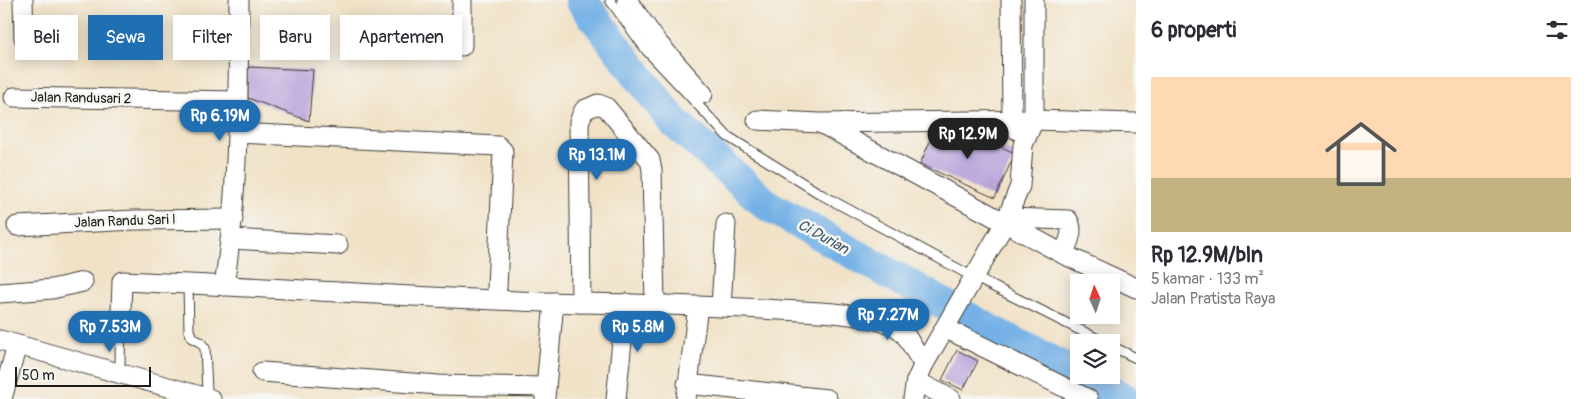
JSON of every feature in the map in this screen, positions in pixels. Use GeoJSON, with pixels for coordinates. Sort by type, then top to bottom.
{"type":"FeatureCollection","features":[{"type":"Feature","properties":{"kind":"street"},"geometry":{"type":"LineString","coordinates":[[23,0],[23,15]]}},
{"type":"Feature","properties":{"kind":"street"},"geometry":{"type":"LineString","coordinates":[[224,286],[233,219],[238,133],[238,0]]}},
{"type":"Feature","properties":{"kind":"street"},"geometry":{"type":"LineString","coordinates":[[462,0],[462,15]]}},
{"type":"Feature","properties":{"kind":"street"},"geometry":{"type":"LineString","coordinates":[[628,0],[656,42],[703,94]]}},
{"type":"Feature","properties":{"kind":"street"},"geometry":{"type":"LineString","coordinates":[[1010,0],[1012,120],[1023,145]]}},
{"type":"Feature","properties":{"kind":"street"},"geometry":{"type":"LineString","coordinates":[[913,399],[920,372],[1006,220],[1020,186],[1023,145],[1034,120],[1034,0]]}},
{"type":"Feature","properties":{"kind":"street","name":"Jalan Randusari 2"},"geometry":{"type":"LineString","coordinates":[[14,97],[238,101]]}},
{"type":"Feature","properties":{"kind":"street"},"geometry":{"type":"LineString","coordinates":[[581,303],[580,122],[584,110],[598,104],[606,107],[650,160],[654,185],[655,304]]}},
{"type":"Feature","properties":{"kind":"street"},"geometry":{"type":"LineString","coordinates":[[757,120],[820,123],[1034,120],[1136,123]]}},
{"type":"Feature","properties":{"kind":"street"},"geometry":{"type":"LineString","coordinates":[[820,123],[1006,220],[1063,254],[1136,288]]}},
{"type":"Feature","properties":{"kind":"street"},"geometry":{"type":"LineString","coordinates":[[238,133],[498,146],[503,151],[497,288]]}},
{"type":"Feature","properties":{"kind":"street","name":"Jalan Randu Sari I"},"geometry":{"type":"LineString","coordinates":[[17,226],[135,220],[233,219]]}},
{"type":"Feature","properties":{"kind":"street"},"geometry":{"type":"LineString","coordinates":[[1006,220],[1068,220],[1072,226],[1072,232],[1063,254]]}},
{"type":"Feature","properties":{"kind":"street"},"geometry":{"type":"LineString","coordinates":[[721,306],[726,224]]}},
{"type":"Feature","properties":{"kind":"street"},"geometry":{"type":"LineString","coordinates":[[231,239],[338,245]]}},
{"type":"Feature","properties":{"kind":"street"},"geometry":{"type":"LineString","coordinates":[[121,312],[122,281],[554,302],[721,306],[851,314],[888,323],[902,329],[909,337],[920,372],[950,399]]}},
{"type":"Feature","properties":{"kind":"street"},"geometry":{"type":"LineString","coordinates":[[0,293],[52,289],[83,282]]}},
{"type":"Feature","properties":{"kind":"street"},"geometry":{"type":"LineString","coordinates":[[262,372],[546,393],[554,302]]}},
{"type":"Feature","properties":{"kind":"street"},"geometry":{"type":"LineString","coordinates":[[616,399],[626,303]]}},
{"type":"Feature","properties":{"kind":"street"},"geometry":{"type":"LineString","coordinates":[[698,306],[686,392],[827,399]]}},
{"type":"Feature","properties":{"kind":"street"},"geometry":{"type":"LineString","coordinates":[[946,326],[1088,399]]}},
{"type":"Feature","properties":{"kind":"street"},"geometry":{"type":"LineString","coordinates":[[2,399],[9,342],[200,395]]}},
{"type":"Feature","properties":{"kind":"lane"},"geometry":{"type":"LineString","coordinates":[[610,0],[647,51],[727,136],[822,196],[971,281],[1087,334]]}},
{"type":"Feature","properties":{"kind":"lane"},"geometry":{"type":"LineString","coordinates":[[188,284],[188,330],[192,338],[200,342],[204,348],[200,395]]}},
{"type":"Feature","properties":{"kind":"lane"},"geometry":{"type":"LineString","coordinates":[[120,365],[121,312]]}},
{"type":"Feature","properties":{"kind":"lane"},"geometry":{"type":"LineString","coordinates":[[1120,350],[1136,358]]}},
{"type":"Feature","properties":{"kind":"building"},"geometry":{"type":"Polygon","coordinates":[[[248,67],[313,70],[309,121],[248,98],[248,67]]]}},
{"type":"Feature","properties":{"kind":"building"},"geometry":{"type":"Polygon","coordinates":[[[938,123],[963,134],[965,131],[1015,153],[995,198],[920,164],[938,123]]]}},
{"type":"Feature","properties":{"kind":"building"},"geometry":{"type":"Polygon","coordinates":[[[957,350],[978,361],[963,390],[942,380],[957,350]]]}},
{"type":"Feature","properties":{"kind":"waterway","name":"Ci Durian"},"geometry":{"type":"LineString","coordinates":[[581,0],[672,120],[767,205],[988,329],[1125,399]]}}]}
